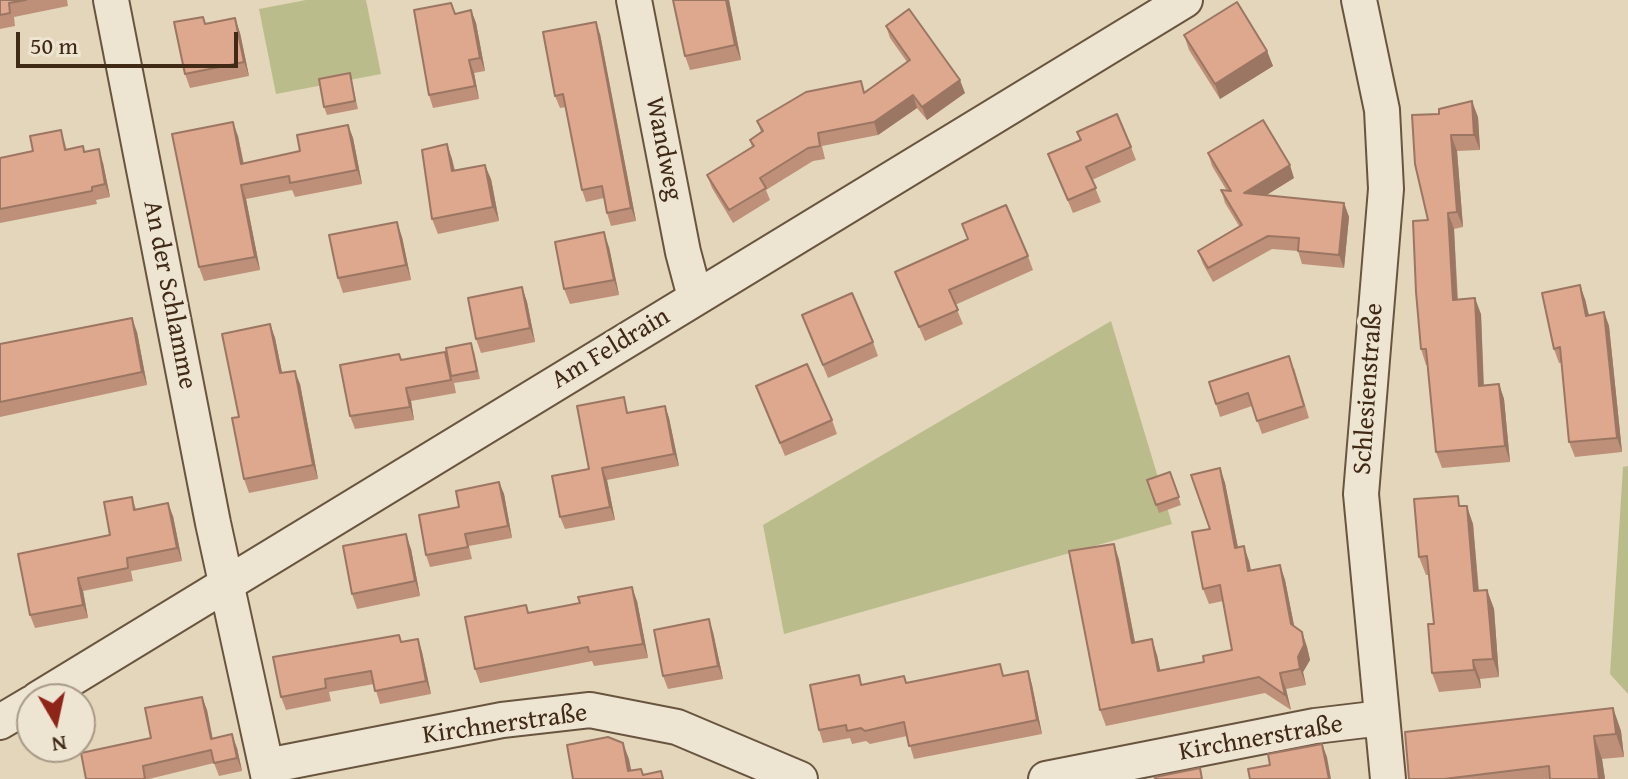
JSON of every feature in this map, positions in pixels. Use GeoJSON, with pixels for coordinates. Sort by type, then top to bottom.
{"type":"FeatureCollection","features":[{"type":"Feature","properties":{"kind":"street","name":"Wandweg"},"geometry":{"type":"LineString","coordinates":[[634,0],[683,252],[695,297]]}},
{"type":"Feature","properties":{"kind":"street","name":"Am Feldrain"},"geometry":{"type":"LineString","coordinates":[[64,683],[695,297],[875,192],[1185,0]]}},
{"type":"Feature","properties":{"kind":"street","name":"Schlesienstraße"},"geometry":{"type":"LineString","coordinates":[[1359,0],[1382,110],[1386,189],[1361,494],[1388,779]]}},
{"type":"Feature","properties":{"kind":"street","name":"An der Schlamme"},"geometry":{"type":"LineString","coordinates":[[121,3],[227,583]]}},
{"type":"Feature","properties":{"kind":"street","name":"Kirchnerstraße"},"geometry":{"type":"LineString","coordinates":[[227,583],[268,773],[502,720],[590,710],[677,727],[789,777]]}},
{"type":"Feature","properties":{"kind":"street","name":"Kirchnerstraße"},"geometry":{"type":"LineString","coordinates":[[1046,779],[1315,726],[1382,718]]}},
{"type":"Feature","properties":{"kind":"green space"},"geometry":{"type":"Polygon","coordinates":[[[306,0],[366,0],[381,74],[276,94],[259,9],[306,0]]]}},
{"type":"Feature","properties":{"kind":"green space"},"geometry":{"type":"Polygon","coordinates":[[[1111,321],[1172,524],[784,634],[763,525],[1111,321]]]}},
{"type":"Feature","properties":{"kind":"green space"},"geometry":{"type":"Polygon","coordinates":[[[1628,466],[1628,694],[1610,674],[1623,467],[1628,466]]]}},
{"type":"Feature","properties":{"kind":"building"},"geometry":{"type":"Polygon","coordinates":[[[0,0],[26,0],[9,3],[10,13],[0,15],[0,0]]]}},
{"type":"Feature","properties":{"kind":"building"},"geometry":{"type":"Polygon","coordinates":[[[673,0],[726,0],[735,45],[685,56],[673,0]]]}},
{"type":"Feature","properties":{"kind":"building"},"geometry":{"type":"Polygon","coordinates":[[[1237,2],[1267,51],[1215,84],[1184,35],[1237,2]]]}},
{"type":"Feature","properties":{"kind":"building"},"geometry":{"type":"Polygon","coordinates":[[[451,3],[455,14],[471,10],[480,58],[469,60],[475,86],[429,95],[414,10],[451,3]]]}},
{"type":"Feature","properties":{"kind":"building"},"geometry":{"type":"Polygon","coordinates":[[[909,9],[960,80],[922,107],[913,95],[874,122],[818,133],[820,146],[808,148],[760,178],[766,188],[729,210],[707,175],[754,146],[750,140],[763,131],[757,121],[806,92],[861,81],[864,93],[910,60],[886,26],[909,9]]]}},
{"type":"Feature","properties":{"kind":"building"},"geometry":{"type":"Polygon","coordinates":[[[203,17],[205,24],[235,18],[244,62],[185,74],[174,22],[203,17]]]}},
{"type":"Feature","properties":{"kind":"building"},"geometry":{"type":"Polygon","coordinates":[[[596,22],[631,208],[607,213],[602,186],[582,190],[563,94],[555,96],[543,32],[596,22]]]}},
{"type":"Feature","properties":{"kind":"building"},"geometry":{"type":"Polygon","coordinates":[[[350,73],[355,101],[324,107],[319,79],[350,73]]]}},
{"type":"Feature","properties":{"kind":"building"},"geometry":{"type":"Polygon","coordinates":[[[1472,101],[1474,135],[1451,135],[1457,212],[1448,213],[1453,300],[1475,298],[1479,386],[1499,384],[1505,446],[1436,452],[1426,349],[1421,349],[1416,292],[1413,221],[1428,220],[1415,164],[1412,115],[1439,114],[1439,109],[1472,101]]]}},
{"type":"Feature","properties":{"kind":"building"},"geometry":{"type":"Polygon","coordinates":[[[1117,114],[1131,147],[1086,167],[1096,188],[1068,200],[1048,154],[1081,140],[1077,132],[1117,114]]]}},
{"type":"Feature","properties":{"kind":"building"},"geometry":{"type":"Polygon","coordinates":[[[1263,120],[1290,165],[1244,193],[1344,203],[1339,255],[1298,251],[1299,238],[1268,236],[1208,268],[1198,251],[1242,225],[1221,190],[1231,191],[1208,153],[1263,120]]]}},
{"type":"Feature","properties":{"kind":"building"},"geometry":{"type":"Polygon","coordinates":[[[233,122],[241,164],[300,151],[297,135],[348,125],[357,170],[290,183],[289,176],[241,185],[255,257],[199,267],[172,134],[233,122]]]}},
{"type":"Feature","properties":{"kind":"building"},"geometry":{"type":"Polygon","coordinates":[[[61,130],[65,150],[83,146],[84,152],[99,149],[105,184],[92,187],[92,191],[0,209],[0,158],[33,151],[30,136],[61,130]]]}},
{"type":"Feature","properties":{"kind":"building"},"geometry":{"type":"Polygon","coordinates":[[[447,144],[452,171],[485,165],[493,207],[432,219],[422,150],[447,144]]]}},
{"type":"Feature","properties":{"kind":"building"},"geometry":{"type":"Polygon","coordinates":[[[1006,205],[1028,256],[949,290],[958,310],[919,327],[895,272],[968,239],[962,224],[1006,205]]]}},
{"type":"Feature","properties":{"kind":"building"},"geometry":{"type":"Polygon","coordinates":[[[397,222],[406,265],[338,278],[329,235],[397,222]]]}},
{"type":"Feature","properties":{"kind":"building"},"geometry":{"type":"Polygon","coordinates":[[[604,232],[614,280],[564,289],[555,242],[604,232]]]}},
{"type":"Feature","properties":{"kind":"building"},"geometry":{"type":"Polygon","coordinates":[[[1580,285],[1586,316],[1604,312],[1617,438],[1569,442],[1560,347],[1554,349],[1542,293],[1580,285]]]}},
{"type":"Feature","properties":{"kind":"building"},"geometry":{"type":"Polygon","coordinates":[[[522,287],[530,328],[476,339],[468,298],[522,287]]]}},
{"type":"Feature","properties":{"kind":"building"},"geometry":{"type":"Polygon","coordinates":[[[852,293],[873,342],[823,365],[802,315],[852,293]]]}},
{"type":"Feature","properties":{"kind":"building"},"geometry":{"type":"Polygon","coordinates":[[[132,318],[142,372],[0,402],[0,344],[132,318]]]}},
{"type":"Feature","properties":{"kind":"building"},"geometry":{"type":"Polygon","coordinates":[[[270,324],[280,373],[295,371],[313,465],[244,479],[232,418],[239,417],[222,334],[270,324]]]}},
{"type":"Feature","properties":{"kind":"building"},"geometry":{"type":"Polygon","coordinates":[[[471,343],[477,371],[451,376],[446,348],[471,343]]]}},
{"type":"Feature","properties":{"kind":"building"},"geometry":{"type":"Polygon","coordinates":[[[445,352],[451,380],[406,388],[410,407],[350,416],[340,365],[399,354],[401,360],[445,352]]]}},
{"type":"Feature","properties":{"kind":"building"},"geometry":{"type":"Polygon","coordinates":[[[1289,356],[1304,406],[1257,421],[1248,393],[1216,404],[1209,382],[1289,356]]]}},
{"type":"Feature","properties":{"kind":"building"},"geometry":{"type":"Polygon","coordinates":[[[807,364],[832,420],[780,443],[756,386],[807,364]]]}},
{"type":"Feature","properties":{"kind":"building"},"geometry":{"type":"Polygon","coordinates":[[[624,397],[627,413],[665,406],[674,454],[602,468],[610,507],[560,517],[552,476],[589,469],[577,406],[624,397]]]}},
{"type":"Feature","properties":{"kind":"building"},"geometry":{"type":"Polygon","coordinates":[[[1220,468],[1235,548],[1244,546],[1248,571],[1280,565],[1291,624],[1302,632],[1304,645],[1298,657],[1300,669],[1280,673],[1285,695],[1259,677],[1100,710],[1069,551],[1114,544],[1132,643],[1152,639],[1158,671],[1204,662],[1203,656],[1232,650],[1220,585],[1203,589],[1192,532],[1210,529],[1191,475],[1220,468]]]}},
{"type":"Feature","properties":{"kind":"building"},"geometry":{"type":"Polygon","coordinates":[[[1170,472],[1179,497],[1156,505],[1147,480],[1170,472]]]}},
{"type":"Feature","properties":{"kind":"building"},"geometry":{"type":"Polygon","coordinates":[[[499,482],[508,526],[465,534],[468,547],[426,555],[419,515],[459,507],[456,491],[499,482]]]}},
{"type":"Feature","properties":{"kind":"building"},"geometry":{"type":"Polygon","coordinates":[[[1458,496],[1459,506],[1467,506],[1474,591],[1487,590],[1493,659],[1473,660],[1474,670],[1432,673],[1428,624],[1434,624],[1427,556],[1419,557],[1414,499],[1458,496]]]}},
{"type":"Feature","properties":{"kind":"building"},"geometry":{"type":"Polygon","coordinates":[[[132,497],[134,510],[168,503],[177,548],[127,558],[128,568],[78,578],[83,605],[30,615],[18,554],[110,535],[104,502],[132,497]]]}},
{"type":"Feature","properties":{"kind":"building"},"geometry":{"type":"Polygon","coordinates":[[[406,534],[415,581],[352,594],[343,546],[406,534]]]}},
{"type":"Feature","properties":{"kind":"building"},"geometry":{"type":"Polygon","coordinates":[[[632,587],[643,644],[589,652],[588,647],[475,669],[465,617],[526,605],[528,613],[580,603],[578,597],[632,587]]]}},
{"type":"Feature","properties":{"kind":"building"},"geometry":{"type":"Polygon","coordinates":[[[709,619],[718,666],[663,676],[654,630],[709,619]]]}},
{"type":"Feature","properties":{"kind":"building"},"geometry":{"type":"Polygon","coordinates":[[[399,635],[401,642],[418,639],[426,681],[375,691],[371,671],[325,679],[326,688],[281,697],[273,657],[399,635]]]}},
{"type":"Feature","properties":{"kind":"building"},"geometry":{"type":"Polygon","coordinates":[[[1000,664],[1003,676],[1028,671],[1037,720],[909,746],[904,722],[865,731],[861,728],[847,731],[846,725],[819,730],[810,685],[859,675],[861,685],[904,676],[906,683],[1000,664]]]}},
{"type":"Feature","properties":{"kind":"building"},"geometry":{"type":"Polygon","coordinates":[[[202,697],[211,739],[232,734],[237,758],[214,763],[211,750],[143,766],[145,779],[86,779],[83,763],[96,763],[96,750],[151,738],[145,708],[202,697]]]}},
{"type":"Feature","properties":{"kind":"building"},"geometry":{"type":"Polygon","coordinates":[[[1613,708],[1616,734],[1594,736],[1599,779],[1550,779],[1549,766],[1444,779],[1409,779],[1405,732],[1613,708]]]}},
{"type":"Feature","properties":{"kind":"building"},"geometry":{"type":"Polygon","coordinates":[[[608,737],[623,743],[628,771],[641,769],[643,775],[661,771],[663,779],[573,779],[567,745],[608,737]]]}},
{"type":"Feature","properties":{"kind":"building"},"geometry":{"type":"Polygon","coordinates":[[[1322,744],[1329,779],[1250,779],[1248,769],[1270,765],[1268,754],[1322,744]]]}},
{"type":"Feature","properties":{"kind":"building"},"geometry":{"type":"Polygon","coordinates":[[[1200,768],[1202,779],[1155,779],[1155,777],[1200,768]]]}}]}
